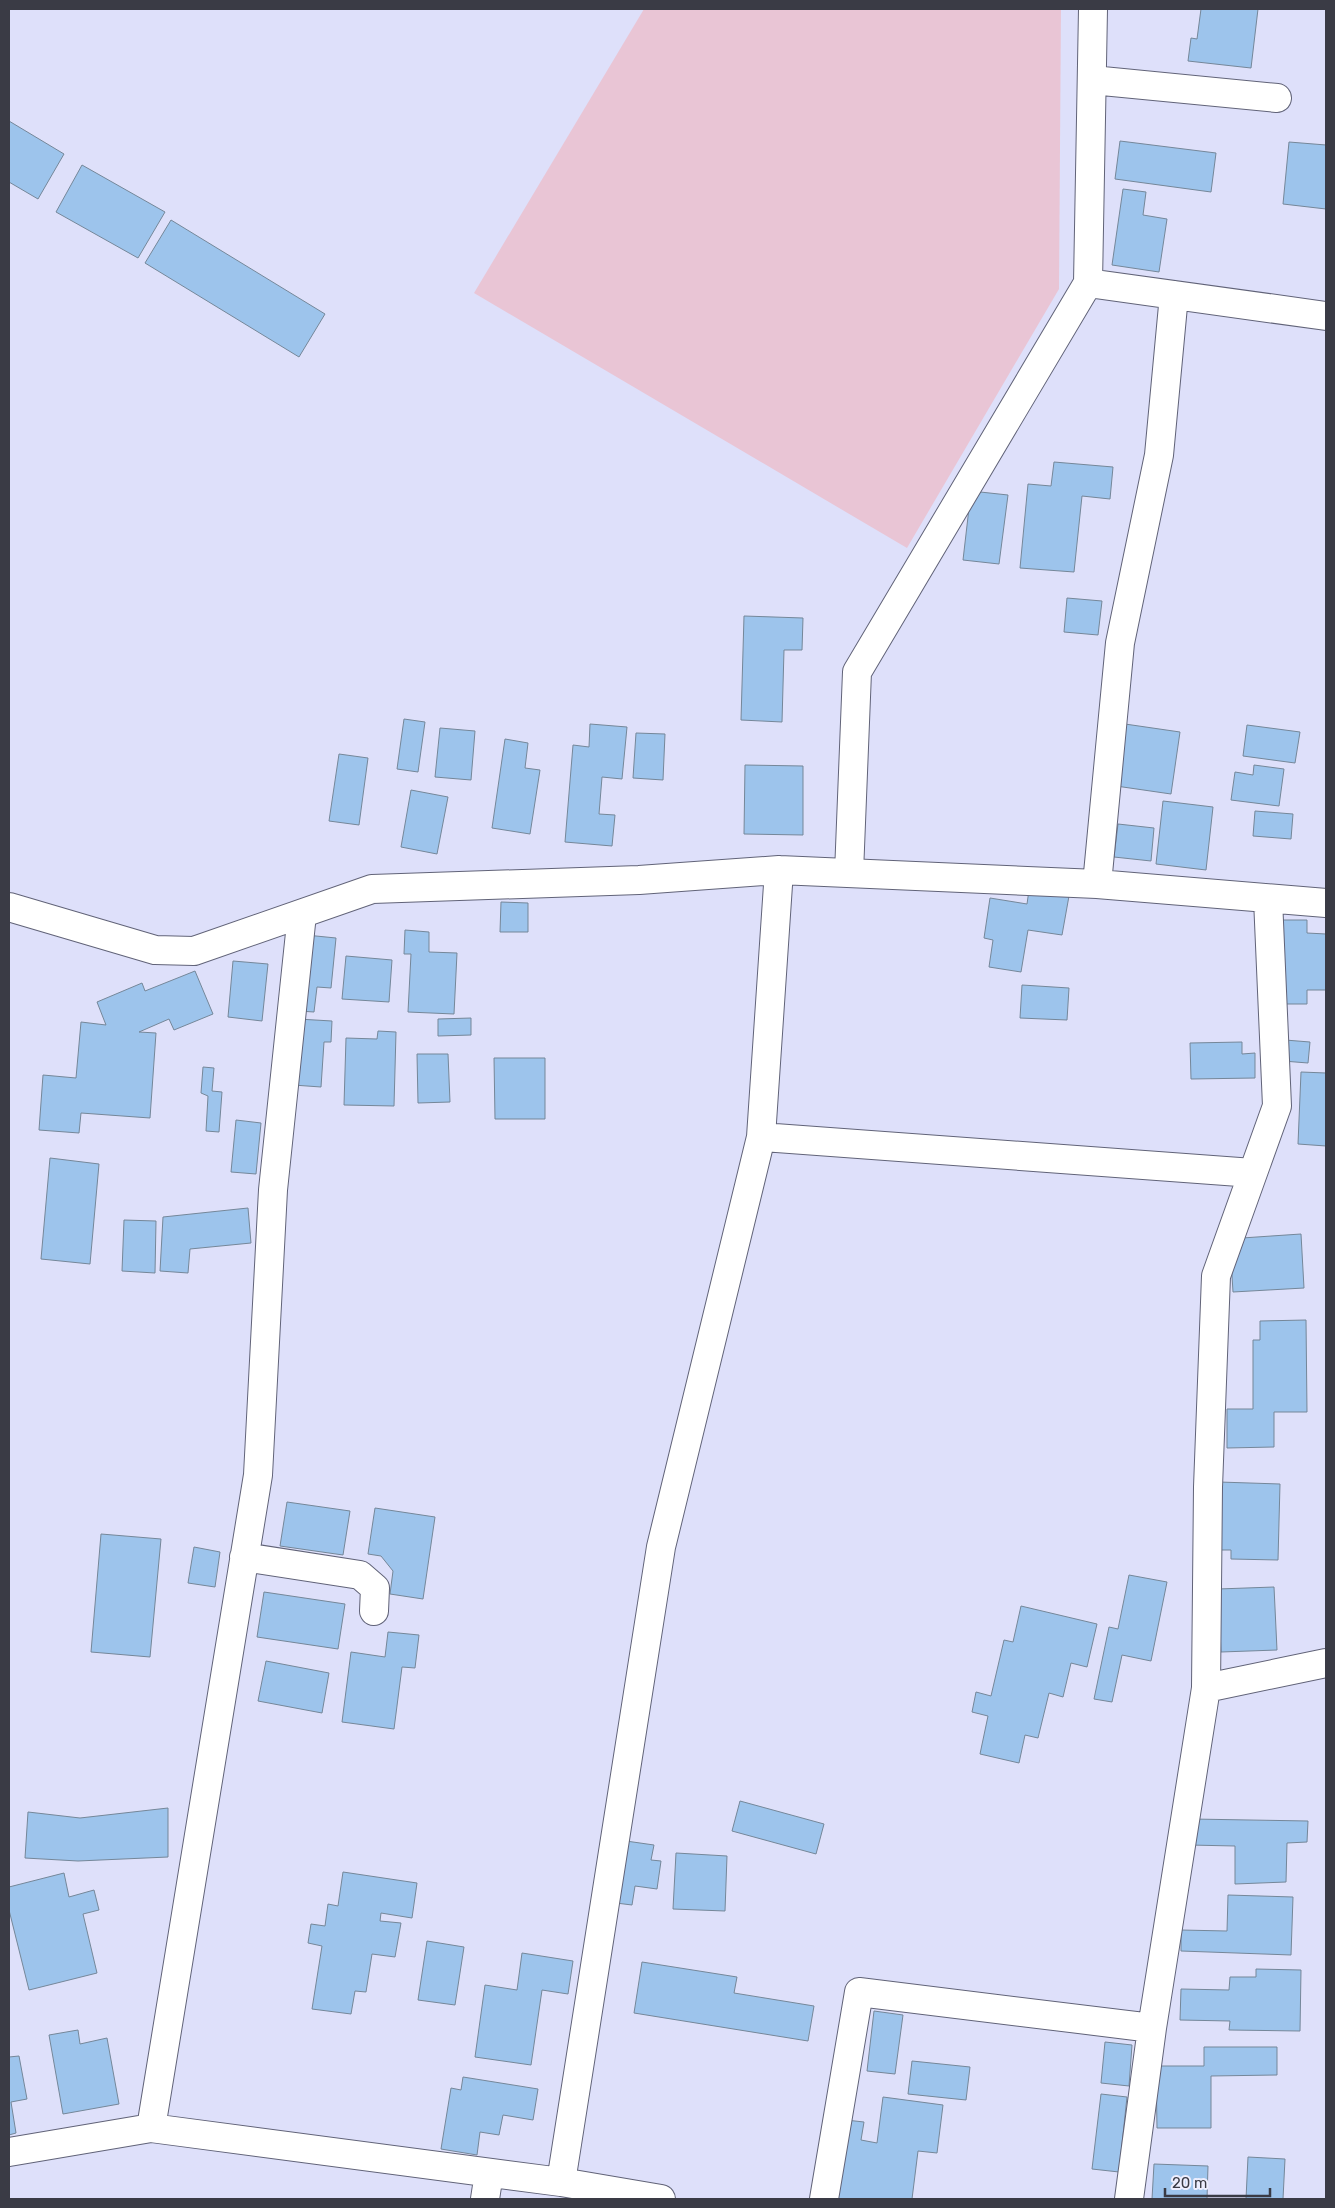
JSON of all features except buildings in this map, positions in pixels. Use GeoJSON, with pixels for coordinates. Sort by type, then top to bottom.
{"type":"FeatureCollection","features":[{"type":"Feature","properties":{"kind":"street"},"geometry":{"type":"LineString","coordinates":[[849,873],[857,672],[1088,283],[1093,9]]}},
{"type":"Feature","properties":{"kind":"street"},"geometry":{"type":"LineString","coordinates":[[1092,80],[1277,98]]}},
{"type":"Feature","properties":{"kind":"street"},"geometry":{"type":"LineString","coordinates":[[1088,283],[1326,316]]}},
{"type":"Feature","properties":{"kind":"street"},"geometry":{"type":"LineString","coordinates":[[1097,884],[1120,643],[1159,455],[1174,295]]}},
{"type":"Feature","properties":{"kind":"street"},"geometry":{"type":"LineString","coordinates":[[561,2182],[661,1547],[761,1137],[779,870]]}},
{"type":"Feature","properties":{"kind":"street"},"geometry":{"type":"LineString","coordinates":[[9,907],[155,950],[194,952],[372,889],[639,880],[779,870],[1097,884],[1326,903]]}},
{"type":"Feature","properties":{"kind":"street"},"geometry":{"type":"LineString","coordinates":[[1129,2199],[1152,2028],[1206,1688],[1208,1487],[1216,1276],[1277,1106],[1268,898]]}},
{"type":"Feature","properties":{"kind":"street"},"geometry":{"type":"LineString","coordinates":[[151,2128],[258,1475],[274,1190],[302,914]]}},
{"type":"Feature","properties":{"kind":"street"},"geometry":{"type":"LineString","coordinates":[[761,1137],[1253,1173]]}},
{"type":"Feature","properties":{"kind":"street"},"geometry":{"type":"LineString","coordinates":[[244,1557],[360,1575],[375,1588],[374,1611]]}},
{"type":"Feature","properties":{"kind":"street"},"geometry":{"type":"LineString","coordinates":[[1206,1688],[1326,1663]]}},
{"type":"Feature","properties":{"kind":"street"},"geometry":{"type":"LineString","coordinates":[[824,2199],[859,1992],[1152,2028]]}},
{"type":"Feature","properties":{"kind":"street"},"geometry":{"type":"LineString","coordinates":[[9,2152],[151,2128],[561,2182],[661,2199]]}},
{"type":"Feature","properties":{"kind":"street"},"geometry":{"type":"LineString","coordinates":[[485,2199],[489,2173]]}},
{"type":"Feature","properties":{"kind":"shaded area"},"geometry":{"type":"Polygon","coordinates":[[[644,9],[1061,9],[1059,289],[907,548],[474,293],[644,9]]]}}]}
